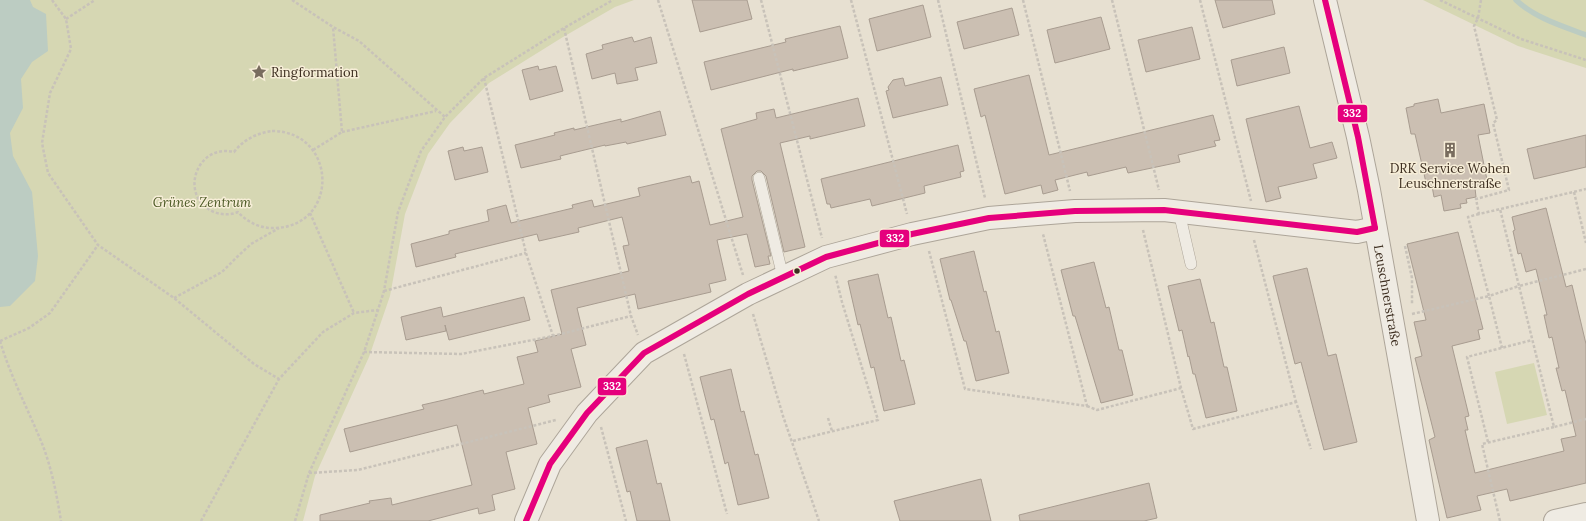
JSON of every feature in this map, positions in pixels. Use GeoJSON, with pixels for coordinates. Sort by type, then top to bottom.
{"type":"FeatureCollection","features":[{"type":"Feature","properties":{"kind":"street","name":"Leuschnerstraße"},"geometry":{"type":"LineString","coordinates":[[1325,0],[1358,137],[1428,521]]}},
{"type":"Feature","properties":{"kind":"street"},"geometry":{"type":"LineString","coordinates":[[526,521],[550,464],[591,408],[644,353],[748,294],[826,257],[918,233],[989,218],[1075,211],[1172,211],[1357,232],[1375,228]]}},
{"type":"Feature","properties":{"kind":"street"},"geometry":{"type":"LineString","coordinates":[[1555,521],[1586,514]]}},
{"type":"Feature","properties":{"kind":"lane"},"geometry":{"type":"LineString","coordinates":[[759,178],[783,277]]}},
{"type":"Feature","properties":{"kind":"lane"},"geometry":{"type":"LineString","coordinates":[[1172,211],[1191,264]]}},
{"type":"Feature","properties":{"kind":"path"},"geometry":{"type":"LineString","coordinates":[[52,0],[66,19],[71,49],[50,93],[42,143],[48,173],[98,245],[174,298],[254,364],[279,379]]}},
{"type":"Feature","properties":{"kind":"path"},"geometry":{"type":"LineString","coordinates":[[66,19],[95,0]]}},
{"type":"Feature","properties":{"kind":"path"},"geometry":{"type":"LineString","coordinates":[[292,0],[333,27],[359,41],[445,117]]}},
{"type":"Feature","properties":{"kind":"path"},"geometry":{"type":"LineString","coordinates":[[295,521],[308,473],[364,352],[384,291],[398,212],[421,151],[445,117],[484,78],[564,28],[613,0]]}},
{"type":"Feature","properties":{"kind":"path"},"geometry":{"type":"LineString","coordinates":[[658,0],[739,258],[783,416],[819,521]]}},
{"type":"Feature","properties":{"kind":"path"},"geometry":{"type":"LineString","coordinates":[[761,0],[826,257],[833,268],[878,420],[793,442]]}},
{"type":"Feature","properties":{"kind":"path"},"geometry":{"type":"LineString","coordinates":[[851,0],[918,233],[965,389],[1087,406],[1098,410],[1180,388]]}},
{"type":"Feature","properties":{"kind":"path"},"geometry":{"type":"LineString","coordinates":[[938,0],[989,218]]}},
{"type":"Feature","properties":{"kind":"path"},"geometry":{"type":"LineString","coordinates":[[1023,0],[1075,211]]}},
{"type":"Feature","properties":{"kind":"path"},"geometry":{"type":"LineString","coordinates":[[1112,0],[1172,211]]}},
{"type":"Feature","properties":{"kind":"path"},"geometry":{"type":"LineString","coordinates":[[1200,0],[1296,402],[1311,450]]}},
{"type":"Feature","properties":{"kind":"path"},"geometry":{"type":"LineString","coordinates":[[1440,0],[1521,39],[1586,60]]}},
{"type":"Feature","properties":{"kind":"path"},"geometry":{"type":"LineString","coordinates":[[1478,214],[1476,199],[1509,190],[1493,123],[1497,120],[1474,26],[1478,18],[1480,0]]}},
{"type":"Feature","properties":{"kind":"path"},"geometry":{"type":"LineString","coordinates":[[333,27],[342,132]]}},
{"type":"Feature","properties":{"kind":"path"},"geometry":{"type":"LineString","coordinates":[[564,28],[632,316],[644,353]]}},
{"type":"Feature","properties":{"kind":"path"},"geometry":{"type":"LineString","coordinates":[[484,78],[526,253],[553,336]]}},
{"type":"Feature","properties":{"kind":"path"},"geometry":{"type":"LineString","coordinates":[[313,150],[342,132],[437,111]]}},
{"type":"Feature","properties":{"kind":"path"},"geometry":{"type":"LineString","coordinates":[[174,298],[222,272],[251,244],[280,228],[297,222],[310,213],[320,197],[323,180],[320,163],[313,150],[301,139],[293,135],[283,132],[266,132],[246,140],[234,152],[225,151],[203,160],[197,170],[194,181],[196,192],[206,208],[224,215],[238,212],[246,219],[266,228],[280,228]]}},
{"type":"Feature","properties":{"kind":"path"},"geometry":{"type":"LineString","coordinates":[[1502,348],[1468,217],[1586,189]]}},
{"type":"Feature","properties":{"kind":"path"},"geometry":{"type":"LineString","coordinates":[[1574,192],[1586,243]]}},
{"type":"Feature","properties":{"kind":"path"},"geometry":{"type":"LineString","coordinates":[[1500,209],[1554,427]]}},
{"type":"Feature","properties":{"kind":"path"},"geometry":{"type":"LineString","coordinates":[[1138,210],[1180,388],[1193,429],[1296,402]]}},
{"type":"Feature","properties":{"kind":"path"},"geometry":{"type":"LineString","coordinates":[[310,213],[354,313]]}},
{"type":"Feature","properties":{"kind":"path"},"geometry":{"type":"LineString","coordinates":[[1037,214],[1087,406]]}},
{"type":"Feature","properties":{"kind":"path"},"geometry":{"type":"LineString","coordinates":[[61,521],[57,499],[43,448],[10,370],[0,341],[29,328],[50,313],[98,245]]}},
{"type":"Feature","properties":{"kind":"path"},"geometry":{"type":"LineString","coordinates":[[1405,246],[1412,278],[1412,314],[1489,296],[1519,286],[1586,269]]}},
{"type":"Feature","properties":{"kind":"path"},"geometry":{"type":"LineString","coordinates":[[384,291],[526,253]]}},
{"type":"Feature","properties":{"kind":"path"},"geometry":{"type":"LineString","coordinates":[[1404,271],[1410,269]]}},
{"type":"Feature","properties":{"kind":"path"},"geometry":{"type":"LineString","coordinates":[[201,521],[279,379],[323,332],[354,313],[378,310]]}},
{"type":"Feature","properties":{"kind":"path"},"geometry":{"type":"LineString","coordinates":[[364,352],[461,354],[553,336],[632,316]]}},
{"type":"Feature","properties":{"kind":"path"},"geometry":{"type":"LineString","coordinates":[[679,334],[728,514]]}},
{"type":"Feature","properties":{"kind":"path"},"geometry":{"type":"LineString","coordinates":[[1488,442],[1467,357],[1532,340]]}},
{"type":"Feature","properties":{"kind":"path"},"geometry":{"type":"LineString","coordinates":[[308,473],[358,470],[591,408],[626,521]]}},
{"type":"Feature","properties":{"kind":"path"},"geometry":{"type":"LineString","coordinates":[[828,418],[832,431]]}},
{"type":"Feature","properties":{"kind":"path"},"geometry":{"type":"LineString","coordinates":[[1500,521],[1482,444],[1586,419]]}},
{"type":"Feature","properties":{"kind":"green space","name":"Grünes Zentrum"},"geometry":{"type":"Polygon","coordinates":[[[0,0],[634,0],[615,7],[489,83],[450,123],[428,154],[405,214],[390,296],[369,357],[315,476],[303,521],[0,521],[0,0]]]}},
{"type":"Feature","properties":{"kind":"green space"},"geometry":{"type":"Polygon","coordinates":[[[1423,0],[1586,0],[1586,68],[1518,46],[1423,0]]]}},
{"type":"Feature","properties":{"kind":"green space"},"geometry":{"type":"Polygon","coordinates":[[[1534,363],[1547,415],[1507,424],[1495,372],[1534,363]]]}},
{"type":"Feature","properties":{"kind":"shaded area"},"geometry":{"type":"Polygon","coordinates":[[[0,0],[30,0],[33,7],[46,14],[48,51],[32,62],[21,79],[23,108],[10,133],[13,156],[32,192],[38,256],[35,281],[10,306],[0,307],[0,0]]]}},
{"type":"Feature","properties":{"kind":"building"},"geometry":{"type":"Polygon","coordinates":[[[692,0],[747,0],[752,19],[700,32],[692,0]]]}},
{"type":"Feature","properties":{"kind":"building"},"geometry":{"type":"Polygon","coordinates":[[[1215,0],[1272,0],[1275,14],[1223,28],[1215,0]]]}},
{"type":"Feature","properties":{"kind":"building"},"geometry":{"type":"Polygon","coordinates":[[[923,5],[931,37],[877,51],[869,19],[923,5]]]}},
{"type":"Feature","properties":{"kind":"building"},"geometry":{"type":"Polygon","coordinates":[[[1012,8],[1019,35],[964,49],[957,22],[1012,8]]]}},
{"type":"Feature","properties":{"kind":"building"},"geometry":{"type":"Polygon","coordinates":[[[1101,17],[1110,49],[1055,63],[1047,30],[1101,17]]]}},
{"type":"Feature","properties":{"kind":"building"},"geometry":{"type":"Polygon","coordinates":[[[840,26],[848,58],[793,71],[793,69],[711,90],[704,62],[786,42],[785,39],[840,26]]]}},
{"type":"Feature","properties":{"kind":"building"},"geometry":{"type":"Polygon","coordinates":[[[1192,27],[1200,59],[1146,72],[1138,40],[1192,27]]]}},
{"type":"Feature","properties":{"kind":"building"},"geometry":{"type":"Polygon","coordinates":[[[632,37],[634,42],[651,37],[657,63],[635,68],[638,80],[617,84],[615,73],[592,79],[586,54],[603,49],[602,45],[632,37]]]}},
{"type":"Feature","properties":{"kind":"building"},"geometry":{"type":"Polygon","coordinates":[[[1284,47],[1290,73],[1237,86],[1231,60],[1284,47]]]}},
{"type":"Feature","properties":{"kind":"building"},"geometry":{"type":"Polygon","coordinates":[[[538,66],[539,70],[556,66],[563,91],[530,100],[522,70],[538,66]]]}},
{"type":"Feature","properties":{"kind":"building"},"geometry":{"type":"Polygon","coordinates":[[[1029,75],[1049,155],[1213,115],[1220,140],[1214,141],[1216,146],[1178,155],[1180,162],[1128,173],[1126,167],[1088,176],[1087,172],[1055,180],[1058,190],[1043,194],[1041,185],[1005,194],[985,115],[981,117],[974,89],[1029,75]]]}},
{"type":"Feature","properties":{"kind":"building"},"geometry":{"type":"Polygon","coordinates":[[[941,77],[948,105],[893,118],[886,91],[889,90],[888,87],[893,80],[903,78],[905,86],[941,77]]]}},
{"type":"Feature","properties":{"kind":"building"},"geometry":{"type":"Polygon","coordinates":[[[858,98],[865,126],[810,139],[810,136],[780,143],[805,247],[784,252],[766,176],[761,171],[757,171],[752,176],[752,180],[771,256],[768,256],[770,264],[755,267],[747,234],[717,240],[726,280],[709,284],[711,292],[638,309],[635,294],[577,308],[586,345],[571,349],[581,387],[548,395],[550,402],[528,408],[537,444],[506,452],[515,489],[492,495],[495,510],[479,514],[478,508],[428,521],[320,521],[320,515],[370,503],[369,501],[391,498],[392,505],[472,485],[457,425],[350,452],[344,429],[424,409],[422,405],[483,390],[484,394],[524,384],[517,357],[538,352],[535,341],[562,334],[551,290],[629,271],[623,246],[629,245],[622,217],[578,228],[579,232],[539,241],[537,234],[455,254],[456,257],[416,267],[411,244],[449,234],[449,231],[489,221],[487,210],[506,205],[511,223],[573,208],[572,205],[592,200],[594,207],[640,196],[638,188],[690,176],[692,183],[699,181],[710,225],[743,217],[721,129],[757,119],[756,113],[774,109],[776,118],[858,98]]]}},
{"type":"Feature","properties":{"kind":"building","name":"DRK Service Wohen Leuschnerstraße"},"geometry":{"type":"Polygon","coordinates":[[[1438,99],[1441,113],[1484,104],[1490,133],[1478,135],[1488,185],[1475,188],[1476,197],[1466,199],[1467,203],[1460,204],[1461,208],[1444,211],[1441,195],[1434,197],[1432,186],[1427,187],[1415,134],[1411,134],[1406,108],[1414,106],[1414,104],[1438,99]]]}},
{"type":"Feature","properties":{"kind":"building"},"geometry":{"type":"Polygon","coordinates":[[[1299,106],[1310,148],[1332,142],[1337,158],[1313,164],[1317,178],[1278,187],[1281,198],[1266,202],[1246,119],[1299,106]]]}},
{"type":"Feature","properties":{"kind":"building"},"geometry":{"type":"Polygon","coordinates":[[[660,111],[666,135],[627,144],[626,142],[605,145],[560,156],[561,159],[521,168],[515,145],[555,135],[554,133],[574,128],[574,130],[621,119],[621,122],[660,111]]]}},
{"type":"Feature","properties":{"kind":"building"},"geometry":{"type":"Polygon","coordinates":[[[1586,135],[1586,167],[1534,179],[1527,149],[1586,135]]]}},
{"type":"Feature","properties":{"kind":"building"},"geometry":{"type":"Polygon","coordinates":[[[958,145],[964,171],[960,172],[961,177],[924,186],[925,193],[872,206],[870,199],[831,208],[830,204],[827,204],[821,179],[958,145]]]}},
{"type":"Feature","properties":{"kind":"building"},"geometry":{"type":"Polygon","coordinates":[[[463,147],[464,151],[482,147],[488,172],[455,180],[448,151],[463,147]]]}},
{"type":"Feature","properties":{"kind":"building"},"geometry":{"type":"Polygon","coordinates":[[[1546,208],[1566,287],[1572,285],[1586,344],[1586,483],[1510,501],[1507,489],[1477,496],[1481,510],[1447,518],[1429,440],[1435,437],[1415,358],[1422,356],[1414,322],[1426,320],[1407,244],[1458,232],[1483,329],[1478,330],[1480,339],[1452,346],[1469,416],[1465,417],[1468,430],[1465,430],[1475,473],[1564,451],[1561,439],[1576,436],[1565,390],[1562,391],[1556,368],[1559,368],[1552,337],[1549,338],[1544,315],[1547,315],[1536,269],[1526,272],[1521,253],[1518,254],[1513,231],[1515,230],[1512,217],[1546,208]]]}},
{"type":"Feature","properties":{"kind":"building"},"geometry":{"type":"Polygon","coordinates":[[[974,251],[996,332],[999,331],[1009,373],[976,381],[966,341],[964,341],[950,300],[940,259],[974,251]]]}},
{"type":"Feature","properties":{"kind":"building"},"geometry":{"type":"Polygon","coordinates":[[[1094,262],[1106,308],[1109,307],[1119,350],[1122,350],[1133,395],[1101,403],[1075,316],[1073,316],[1061,270],[1094,262]]]}},
{"type":"Feature","properties":{"kind":"building"},"geometry":{"type":"Polygon","coordinates":[[[1307,268],[1328,356],[1336,354],[1357,442],[1324,450],[1301,362],[1295,364],[1273,276],[1307,268]]]}},
{"type":"Feature","properties":{"kind":"building"},"geometry":{"type":"Polygon","coordinates":[[[878,274],[888,318],[891,317],[901,361],[904,360],[915,404],[884,411],[874,367],[871,368],[860,324],[858,325],[848,281],[878,274]]]}},
{"type":"Feature","properties":{"kind":"building"},"geometry":{"type":"Polygon","coordinates":[[[1200,279],[1211,323],[1214,322],[1224,367],[1227,367],[1237,411],[1206,418],[1195,374],[1193,374],[1189,356],[1188,357],[1182,330],[1179,331],[1168,286],[1200,279]]]}},
{"type":"Feature","properties":{"kind":"building"},"geometry":{"type":"Polygon","coordinates":[[[524,297],[530,320],[449,340],[445,325],[446,331],[406,340],[401,317],[441,307],[443,317],[524,297]]]}},
{"type":"Feature","properties":{"kind":"building"},"geometry":{"type":"Polygon","coordinates":[[[731,369],[741,412],[744,411],[755,455],[758,454],[769,498],[738,505],[728,462],[725,464],[714,419],[711,420],[700,377],[731,369]]]}},
{"type":"Feature","properties":{"kind":"building"},"geometry":{"type":"Polygon","coordinates":[[[647,440],[657,484],[661,483],[670,521],[637,521],[630,491],[627,492],[616,448],[647,440]]]}},
{"type":"Feature","properties":{"kind":"building"},"geometry":{"type":"Polygon","coordinates":[[[981,479],[991,521],[900,521],[894,501],[981,479]]]}},
{"type":"Feature","properties":{"kind":"building"},"geometry":{"type":"Polygon","coordinates":[[[1149,483],[1157,518],[1144,521],[1020,521],[1019,515],[1149,483]]]}},
{"type":"Feature","properties":{"kind":"waterway"},"geometry":{"type":"LineString","coordinates":[[1516,0],[1540,17],[1586,35]]}},
{"type":"Feature","properties":{"kind":"transit line","name":"332"},"geometry":{"type":"LineString","coordinates":[[1325,0],[1358,137],[1375,228]]}},
{"type":"Feature","properties":{"kind":"transit line","name":"332"},"geometry":{"type":"LineString","coordinates":[[526,521],[550,464],[587,413],[644,353],[748,294],[826,257],[912,234],[989,218],[1075,211],[1164,210],[1357,232],[1375,228]]}},
{"type":"Feature","properties":{"kind":"place","name":"Ringformation"},"geometry":{"type":"Point","coordinates":[259,72]}},
{"type":"Feature","properties":{"kind":"place","name":"DRK Service Wohen Leuschnerstraße"},"geometry":{"type":"Point","coordinates":[1450,150]}}]}
